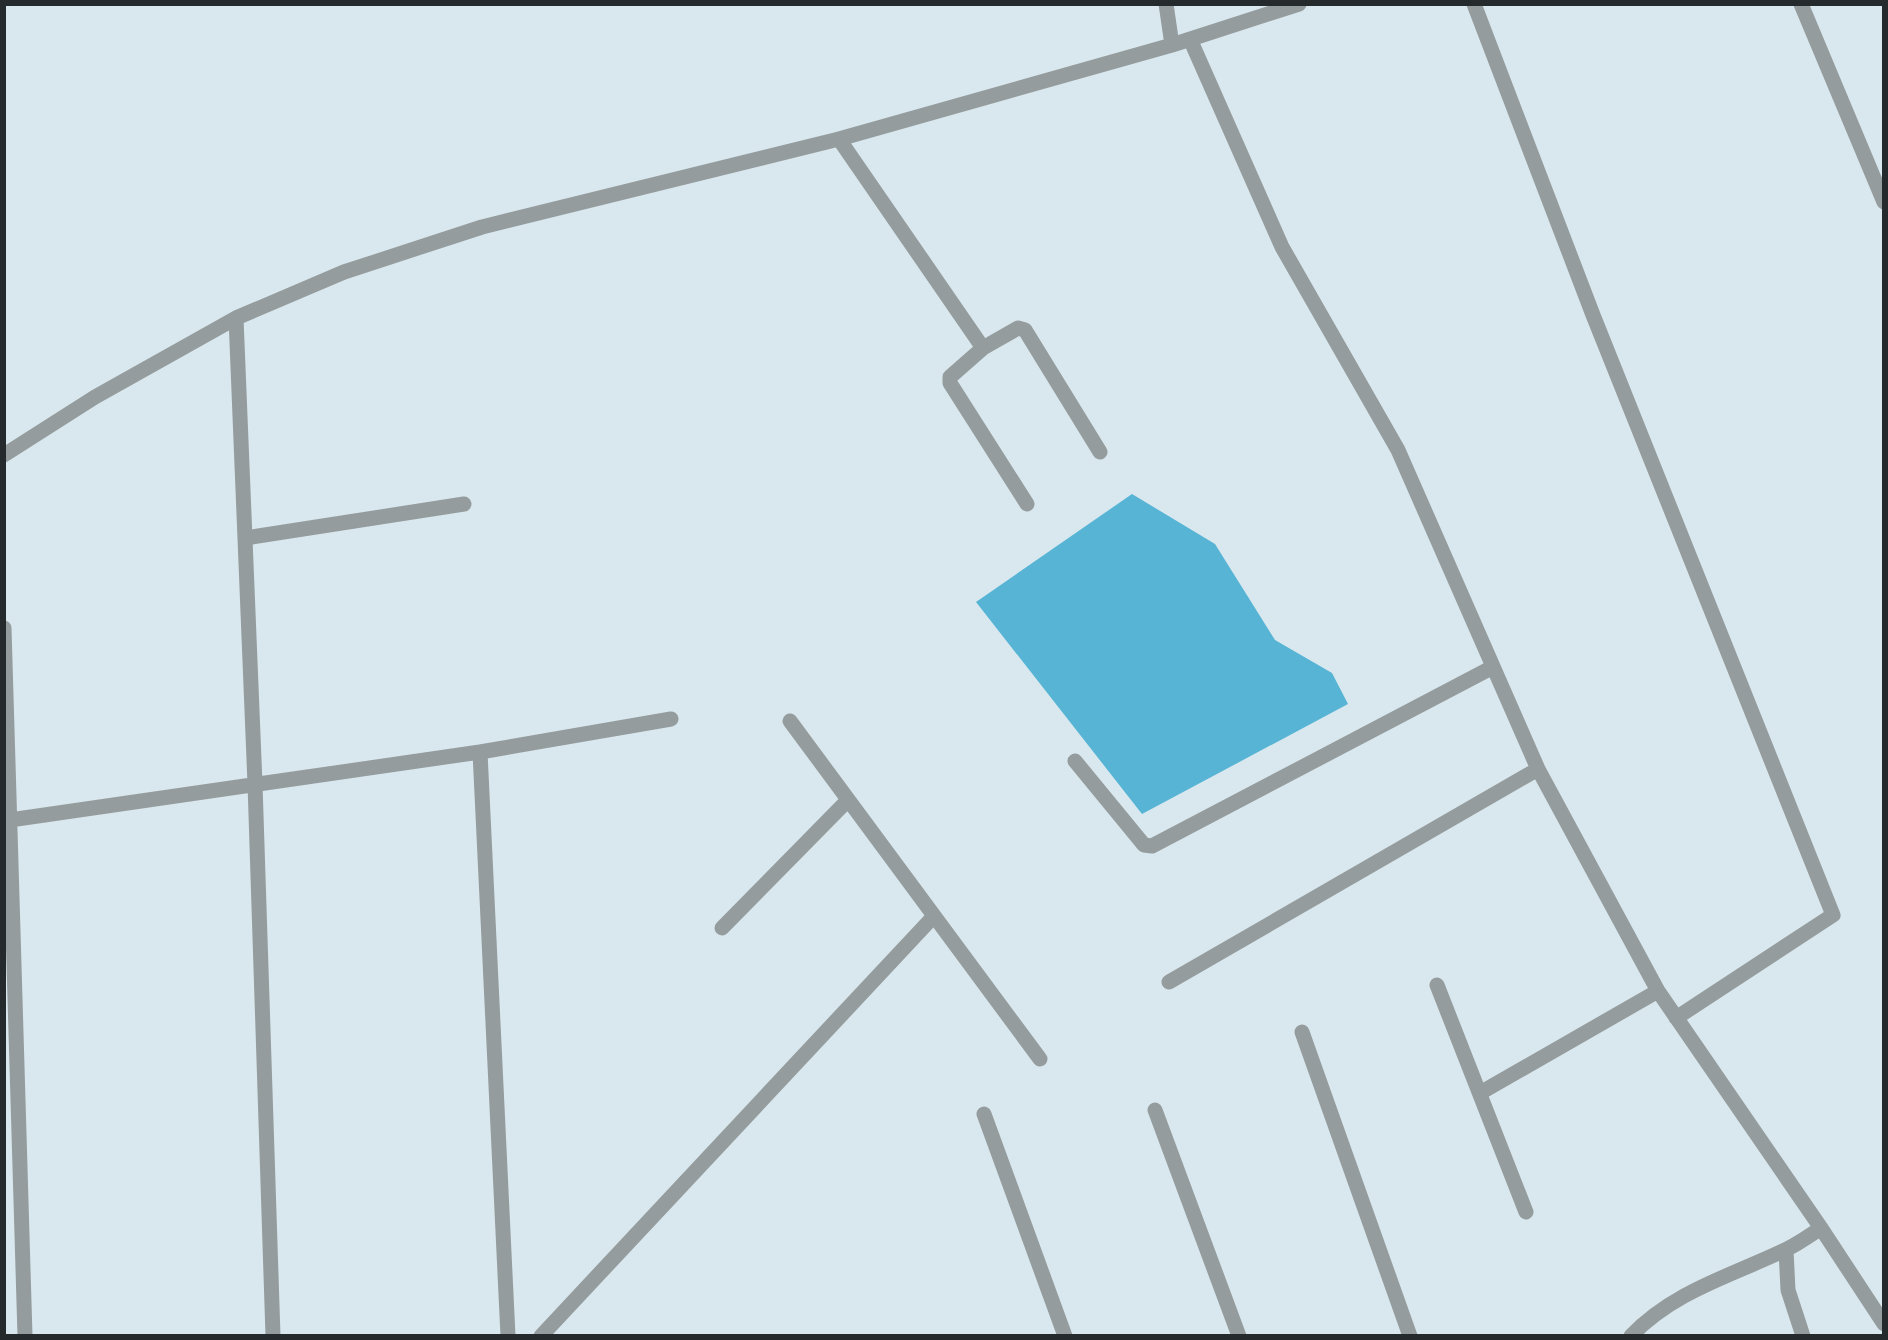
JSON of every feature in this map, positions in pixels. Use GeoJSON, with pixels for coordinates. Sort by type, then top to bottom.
{"type":"FeatureCollection","features":[{"type":"Feature","properties":{"kind":"street"},"geometry":{"type":"LineString","coordinates":[[1166,4],[1172,45]]}},
{"type":"Feature","properties":{"kind":"street"},"geometry":{"type":"LineString","coordinates":[[4,455],[95,397],[236,318],[344,272],[482,227],[839,139],[1172,45],[1299,4]]}},
{"type":"Feature","properties":{"kind":"street"},"geometry":{"type":"LineString","coordinates":[[1474,4],[1593,315],[1833,915],[1676,1018]]}},
{"type":"Feature","properties":{"kind":"street"},"geometry":{"type":"LineString","coordinates":[[1801,4],[1884,202]]}},
{"type":"Feature","properties":{"kind":"street"},"geometry":{"type":"LineString","coordinates":[[1190,39],[1282,247],[1398,450],[1538,769],[1658,992],[1821,1228],[1884,1324]]}},
{"type":"Feature","properties":{"kind":"street"},"geometry":{"type":"LineString","coordinates":[[839,139],[983,348]]}},
{"type":"Feature","properties":{"kind":"street"},"geometry":{"type":"LineString","coordinates":[[236,318],[255,784],[273,1335]]}},
{"type":"Feature","properties":{"kind":"street"},"geometry":{"type":"LineString","coordinates":[[1027,504],[950,383],[950,377],[983,348],[1018,328],[1025,330],[1100,452]]}},
{"type":"Feature","properties":{"kind":"street"},"geometry":{"type":"LineString","coordinates":[[245,538],[464,504]]}},
{"type":"Feature","properties":{"kind":"street"},"geometry":{"type":"LineString","coordinates":[[4,628],[25,1335]]}},
{"type":"Feature","properties":{"kind":"street"},"geometry":{"type":"LineString","coordinates":[[1075,761],[1144,845],[1152,846],[1493,667]]}},
{"type":"Feature","properties":{"kind":"street"},"geometry":{"type":"LineString","coordinates":[[10,820],[480,752],[671,719]]}},
{"type":"Feature","properties":{"kind":"street"},"geometry":{"type":"LineString","coordinates":[[790,721],[1040,1059]]}},
{"type":"Feature","properties":{"kind":"street"},"geometry":{"type":"LineString","coordinates":[[480,752],[508,1335]]}},
{"type":"Feature","properties":{"kind":"street"},"geometry":{"type":"LineString","coordinates":[[1169,982],[1538,769]]}},
{"type":"Feature","properties":{"kind":"street"},"geometry":{"type":"LineString","coordinates":[[722,928],[848,800]]}},
{"type":"Feature","properties":{"kind":"street"},"geometry":{"type":"LineString","coordinates":[[541,1335],[934,916]]}},
{"type":"Feature","properties":{"kind":"street"},"geometry":{"type":"LineString","coordinates":[[1437,985],[1526,1212]]}},
{"type":"Feature","properties":{"kind":"street"},"geometry":{"type":"LineString","coordinates":[[1480,1093],[1658,992]]}},
{"type":"Feature","properties":{"kind":"street"},"geometry":{"type":"LineString","coordinates":[[1302,1032],[1410,1335]]}},
{"type":"Feature","properties":{"kind":"street"},"geometry":{"type":"LineString","coordinates":[[1155,1110],[1239,1335]]}},
{"type":"Feature","properties":{"kind":"street"},"geometry":{"type":"LineString","coordinates":[[984,1114],[1065,1335]]}},
{"type":"Feature","properties":{"kind":"street"},"geometry":{"type":"LineString","coordinates":[[1631,1335],[1644,1321],[1681,1296],[1786,1250],[1821,1228]]}},
{"type":"Feature","properties":{"kind":"street"},"geometry":{"type":"LineString","coordinates":[[1786,1250],[1788,1290],[1803,1335]]}},
{"type":"Feature","properties":{"kind":"water"},"geometry":{"type":"Polygon","coordinates":[[[1132,494],[1215,544],[1275,640],[1332,673],[1348,704],[1142,814],[976,602],[1132,494]]]}}]}
